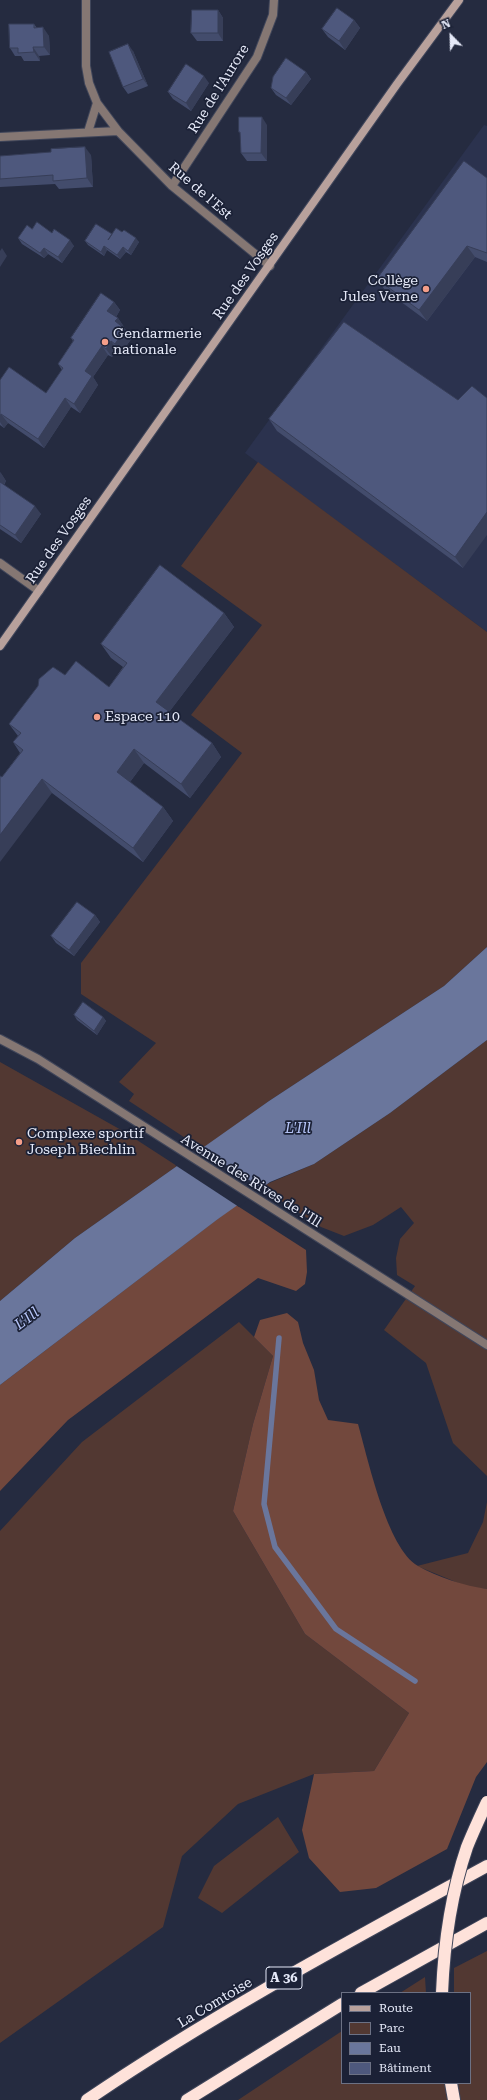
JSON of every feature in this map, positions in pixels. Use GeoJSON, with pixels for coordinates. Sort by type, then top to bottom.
{"type":"FeatureCollection","features":[{"type":"Feature","properties":{"kind":"highway"},"geometry":{"type":"LineString","coordinates":[[442,1992],[443,1960],[451,1906],[467,1847],[487,1802]]}},
{"type":"Feature","properties":{"kind":"highway","name":"La Comtoise"},"geometry":{"type":"LineString","coordinates":[[87,2100],[120,2078],[313,1961],[487,1866]]}},
{"type":"Feature","properties":{"kind":"highway"},"geometry":{"type":"LineString","coordinates":[[363,1992],[487,1923]]}},
{"type":"Feature","properties":{"kind":"highway"},"geometry":{"type":"LineString","coordinates":[[187,2100],[341,2005]]}},
{"type":"Feature","properties":{"kind":"highway"},"geometry":{"type":"LineString","coordinates":[[451,2084],[454,2100]]}},
{"type":"Feature","properties":{"kind":"main road","name":"Rue des Vosges"},"geometry":{"type":"LineString","coordinates":[[0,646],[459,0]]}},
{"type":"Feature","properties":{"kind":"street","name":"Rue de l'Est"},"geometry":{"type":"LineString","coordinates":[[86,0],[86,66],[89,83],[97,103],[118,131],[172,186],[270,266]]}},
{"type":"Feature","properties":{"kind":"street","name":"Rue de l'Aurore"},"geometry":{"type":"LineString","coordinates":[[172,186],[257,57],[273,15],[274,0]]}},
{"type":"Feature","properties":{"kind":"street"},"geometry":{"type":"LineString","coordinates":[[88,132],[97,103]]}},
{"type":"Feature","properties":{"kind":"street"},"geometry":{"type":"LineString","coordinates":[[0,137],[118,131]]}},
{"type":"Feature","properties":{"kind":"street"},"geometry":{"type":"LineString","coordinates":[[0,562],[40,591]]}},
{"type":"Feature","properties":{"kind":"street","name":"Avenue des Rives de l'Ill"},"geometry":{"type":"LineString","coordinates":[[0,1039],[29,1054],[130,1120],[487,1345]]}},
{"type":"Feature","properties":{"kind":"shaded area","name":"Collège Jules Verne"},"geometry":{"type":"Polygon","coordinates":[[[484,125],[487,126],[487,632],[245,453],[484,125]]]}},
{"type":"Feature","properties":{"kind":"shaded area"},"geometry":{"type":"Polygon","coordinates":[[[236,1205],[306,1250],[307,1272],[305,1284],[296,1291],[258,1278],[68,1420],[0,1491],[0,1385],[236,1205]]]}},
{"type":"Feature","properties":{"kind":"shaded area"},"geometry":{"type":"Polygon","coordinates":[[[287,1313],[298,1322],[303,1343],[314,1370],[319,1400],[328,1420],[358,1424],[380,1501],[397,1541],[407,1556],[418,1566],[434,1574],[478,1588],[487,1589],[487,1762],[476,1777],[447,1849],[376,1888],[340,1892],[309,1858],[302,1830],[314,1774],[374,1771],[409,1713],[305,1634],[233,1511],[253,1424],[273,1356],[254,1337],[260,1320],[287,1313]]]}},
{"type":"Feature","properties":{"kind":"green space"},"geometry":{"type":"Polygon","coordinates":[[[258,462],[487,632],[487,947],[444,986],[269,1101],[202,1149],[129,1101],[134,1094],[119,1082],[156,1043],[81,994],[81,963],[242,753],[191,715],[262,625],[181,566],[258,462]]]}},
{"type":"Feature","properties":{"kind":"green space"},"geometry":{"type":"Polygon","coordinates":[[[487,1040],[487,1476],[453,1443],[426,1363],[384,1330],[415,1286],[397,1275],[396,1258],[400,1239],[414,1223],[401,1207],[373,1225],[344,1236],[321,1227],[260,1187],[314,1164],[390,1113],[487,1040]]]}},
{"type":"Feature","properties":{"kind":"green space"},"geometry":{"type":"Polygon","coordinates":[[[0,1062],[123,1131],[177,1166],[75,1238],[0,1301],[0,1062]]]}},
{"type":"Feature","properties":{"kind":"green space"},"geometry":{"type":"Polygon","coordinates":[[[239,1322],[273,1356],[253,1424],[233,1511],[305,1634],[409,1713],[374,1771],[314,1774],[238,1804],[182,1856],[163,1927],[0,2043],[0,1531],[82,1442],[239,1322]]]}},
{"type":"Feature","properties":{"kind":"green space"},"geometry":{"type":"Polygon","coordinates":[[[487,1502],[487,1589],[468,1587],[417,1566],[468,1553],[483,1522],[487,1502]]]}},
{"type":"Feature","properties":{"kind":"green space"},"geometry":{"type":"Polygon","coordinates":[[[278,1817],[299,1852],[222,1913],[198,1898],[214,1866],[278,1817]]]}},
{"type":"Feature","properties":{"kind":"green space"},"geometry":{"type":"Polygon","coordinates":[[[487,1951],[487,2100],[238,2100],[341,2032],[341,2084],[471,2084],[471,1992],[454,1992],[454,1968],[487,1951]]]}},
{"type":"Feature","properties":{"kind":"green space"},"geometry":{"type":"Polygon","coordinates":[[[425,1977],[426,1992],[402,1992],[425,1977]]]}},
{"type":"Feature","properties":{"kind":"water","name":"L'Ill"},"geometry":{"type":"Polygon","coordinates":[[[487,947],[487,1040],[390,1113],[314,1164],[270,1182],[218,1219],[0,1385],[0,1301],[75,1238],[269,1101],[444,986],[487,947]]]}},
{"type":"Feature","properties":{"kind":"pier"},"geometry":{"type":"Polygon","coordinates":[[[200,1148],[263,1189],[239,1207],[175,1165],[200,1148]]]}},
{"type":"Feature","properties":{"kind":"building"},"geometry":{"type":"Polygon","coordinates":[[[337,8],[354,20],[339,41],[322,29],[337,8]]]}},
{"type":"Feature","properties":{"kind":"building"},"geometry":{"type":"Polygon","coordinates":[[[192,10],[218,10],[218,33],[191,33],[192,10]]]}},
{"type":"Feature","properties":{"kind":"building"},"geometry":{"type":"Polygon","coordinates":[[[9,24],[34,24],[34,28],[43,27],[44,47],[33,47],[34,52],[18,53],[18,48],[10,48],[9,24]]]}},
{"type":"Feature","properties":{"kind":"building"},"geometry":{"type":"Polygon","coordinates":[[[128,44],[143,79],[123,87],[109,52],[128,44]]]}},
{"type":"Feature","properties":{"kind":"building"},"geometry":{"type":"Polygon","coordinates":[[[286,58],[306,72],[286,98],[271,88],[273,77],[286,58]]]}},
{"type":"Feature","properties":{"kind":"building"},"geometry":{"type":"Polygon","coordinates":[[[186,64],[204,76],[186,103],[168,92],[186,64]]]}},
{"type":"Feature","properties":{"kind":"building"},"geometry":{"type":"Polygon","coordinates":[[[239,117],[262,117],[261,153],[241,153],[239,117]]]}},
{"type":"Feature","properties":{"kind":"building"},"geometry":{"type":"Polygon","coordinates":[[[85,147],[87,178],[53,181],[53,175],[0,179],[0,156],[51,152],[51,149],[85,147]]]}},
{"type":"Feature","properties":{"kind":"building"},"geometry":{"type":"Polygon","coordinates":[[[464,161],[487,178],[487,253],[467,246],[419,310],[377,279],[464,161]]]}},
{"type":"Feature","properties":{"kind":"building"},"geometry":{"type":"Polygon","coordinates":[[[37,222],[52,233],[54,229],[70,240],[58,257],[44,248],[40,253],[18,238],[27,225],[32,229],[37,222]]]}},
{"type":"Feature","properties":{"kind":"building"},"geometry":{"type":"Polygon","coordinates":[[[96,224],[112,234],[116,228],[122,232],[124,230],[136,238],[128,251],[123,247],[117,255],[104,246],[101,252],[85,241],[96,224]]]}},
{"type":"Feature","properties":{"kind":"building"},"geometry":{"type":"Polygon","coordinates":[[[101,293],[114,302],[107,311],[118,318],[115,321],[125,329],[115,344],[111,341],[106,349],[102,346],[85,371],[92,376],[74,404],[65,398],[38,439],[1,414],[0,416],[0,380],[9,367],[46,393],[63,368],[58,364],[74,340],[71,338],[101,293]]]}},
{"type":"Feature","properties":{"kind":"building"},"geometry":{"type":"Polygon","coordinates":[[[344,322],[458,400],[472,386],[487,398],[487,512],[455,557],[269,419],[344,322]]]}},
{"type":"Feature","properties":{"kind":"building"},"geometry":{"type":"Polygon","coordinates":[[[0,482],[35,506],[15,535],[0,525],[0,482]]]}},
{"type":"Feature","properties":{"kind":"building","name":"Espace 110"},"geometry":{"type":"Polygon","coordinates":[[[160,565],[224,613],[156,702],[212,743],[181,784],[134,749],[117,772],[163,807],[133,848],[42,779],[0,835],[0,776],[2,777],[23,750],[13,742],[21,733],[9,724],[38,686],[39,679],[53,667],[65,675],[76,661],[109,687],[127,663],[101,644],[160,565]]]}},
{"type":"Feature","properties":{"kind":"building"},"geometry":{"type":"Polygon","coordinates":[[[77,902],[95,915],[69,950],[51,936],[77,902]]]}},
{"type":"Feature","properties":{"kind":"building"},"geometry":{"type":"Polygon","coordinates":[[[83,1002],[103,1017],[94,1031],[74,1015],[83,1002]]]}},
{"type":"Feature","properties":{"kind":"waterway"},"geometry":{"type":"LineString","coordinates":[[279,1338],[264,1504],[275,1547],[336,1629],[415,1681]]}},
{"type":"Feature","properties":{"kind":"place","name":"Collège Jules Verne"},"geometry":{"type":"Point","coordinates":[426,289]}},
{"type":"Feature","properties":{"kind":"place","name":"Gendarmerie nationale"},"geometry":{"type":"Point","coordinates":[105,342]}},
{"type":"Feature","properties":{"kind":"place","name":"Espace 110"},"geometry":{"type":"Point","coordinates":[97,717]}},
{"type":"Feature","properties":{"kind":"place","name":"Complexe sportif Joseph Biechlin"},"geometry":{"type":"Point","coordinates":[19,1142]}}]}
